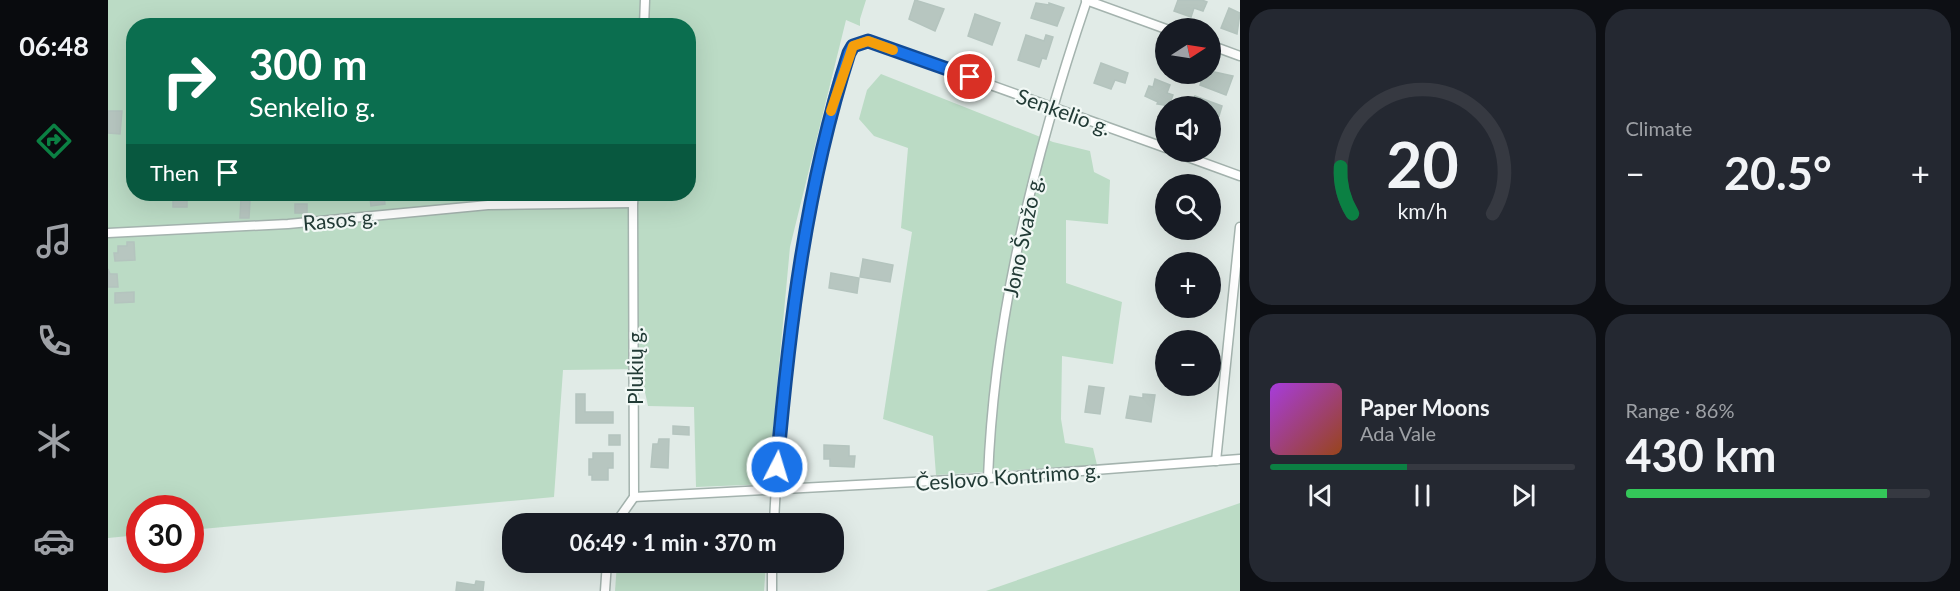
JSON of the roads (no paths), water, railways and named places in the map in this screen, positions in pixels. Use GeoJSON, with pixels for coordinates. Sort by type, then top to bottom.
{"type":"FeatureCollection","features":[{"type":"Feature","properties":{"kind":"street"},"geometry":{"type":"LineString","coordinates":[[644,18],[645,0]]}},
{"type":"Feature","properties":{"kind":"street"},"geometry":{"type":"LineString","coordinates":[[1087,0],[1155,25]]}},
{"type":"Feature","properties":{"kind":"street","name":"Jono Švažo g."},"geometry":{"type":"LineString","coordinates":[[987,478],[990,421],[1020,236],[1052,106],[1087,0]]}},
{"type":"Feature","properties":{"kind":"street","name":"Senkelio g."},"geometry":{"type":"LineString","coordinates":[[775,491],[787,347],[798,275],[829,117],[849,53],[860,42],[868,41],[1155,144]]}},
{"type":"Feature","properties":{"kind":"street"},"geometry":{"type":"LineString","coordinates":[[1221,49],[1240,56]]}},
{"type":"Feature","properties":{"kind":"street"},"geometry":{"type":"LineString","coordinates":[[1202,162],[1240,176]]}},
{"type":"Feature","properties":{"kind":"street","name":"Rasos g."},"geometry":{"type":"LineString","coordinates":[[108,233],[288,224],[489,205],[633,203]]}},
{"type":"Feature","properties":{"kind":"street","name":"Plukių g."},"geometry":{"type":"LineString","coordinates":[[633,203],[634,497]]}},
{"type":"Feature","properties":{"kind":"street"},"geometry":{"type":"LineString","coordinates":[[1216,461],[1240,227]]}},
{"type":"Feature","properties":{"kind":"street","name":"Česlovo Kontrimo g."},"geometry":{"type":"LineString","coordinates":[[634,497],[987,478],[1240,459]]}},
{"type":"Feature","properties":{"kind":"street"},"geometry":{"type":"LineString","coordinates":[[774,513],[775,491]]}},
{"type":"Feature","properties":{"kind":"street"},"geometry":{"type":"LineString","coordinates":[[623,513],[634,497]]}},
{"type":"Feature","properties":{"kind":"street"},"geometry":{"type":"LineString","coordinates":[[605,591],[606,573]]}},
{"type":"Feature","properties":{"kind":"street"},"geometry":{"type":"LineString","coordinates":[[772,573],[772,591]]}}]}
